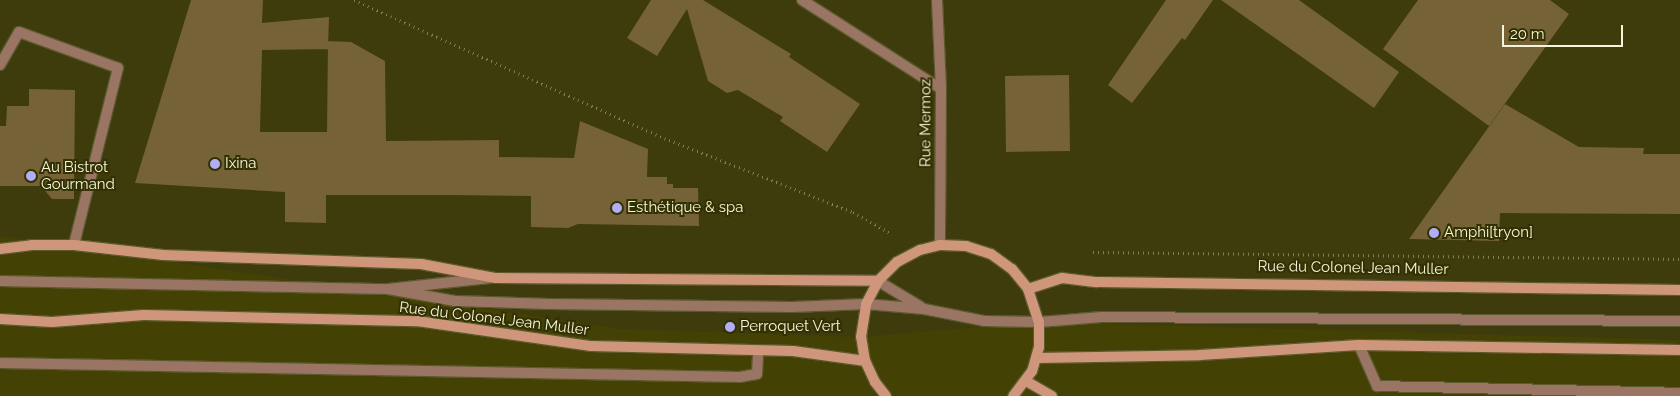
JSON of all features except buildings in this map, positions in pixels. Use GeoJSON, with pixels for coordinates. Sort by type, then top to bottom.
{"type":"FeatureCollection","features":[{"type":"Feature","properties":{"kind":"main road","name":"Rue du Colonel Jean Muller"},"geometry":{"type":"LineString","coordinates":[[0,249],[32,244],[74,246],[163,255],[421,264],[495,278],[878,281]]}},
{"type":"Feature","properties":{"kind":"main road"},"geometry":{"type":"LineString","coordinates":[[886,396],[875,382],[865,360],[861,337],[866,304],[878,281],[897,262],[920,250],[940,245],[966,246],[991,254],[1012,269],[1028,289],[1039,322],[1036,358],[1026,381],[1013,396]]}},
{"type":"Feature","properties":{"kind":"main road","name":"Rue du Colonel Jean Muller"},"geometry":{"type":"LineString","coordinates":[[1028,289],[1062,278],[1097,282],[1680,290]]}},
{"type":"Feature","properties":{"kind":"main road","name":"Rue du Colonel Jean Muller"},"geometry":{"type":"LineString","coordinates":[[0,319],[52,322],[144,315],[417,321],[591,346],[758,352],[793,350],[865,360]]}},
{"type":"Feature","properties":{"kind":"main road"},"geometry":{"type":"LineString","coordinates":[[1036,358],[1200,355],[1359,345],[1680,350]]}},
{"type":"Feature","properties":{"kind":"main road"},"geometry":{"type":"LineString","coordinates":[[1026,381],[1052,396]]}},
{"type":"Feature","properties":{"kind":"street"},"geometry":{"type":"LineString","coordinates":[[802,0],[942,89]]}},
{"type":"Feature","properties":{"kind":"street","name":"Rue Mermoz"},"geometry":{"type":"LineString","coordinates":[[937,0],[942,89],[940,245]]}},
{"type":"Feature","properties":{"kind":"street"},"geometry":{"type":"LineString","coordinates":[[0,65],[19,32],[118,68],[74,246]]}},
{"type":"Feature","properties":{"kind":"street","name":"Rue du Colonel Jean Muller"},"geometry":{"type":"LineString","coordinates":[[0,282],[388,289],[495,278]]}},
{"type":"Feature","properties":{"kind":"street"},"geometry":{"type":"LineString","coordinates":[[878,281],[924,309],[984,321],[1039,322],[1102,317],[1680,321]]}},
{"type":"Feature","properties":{"kind":"street","name":"Rue du Colonel Jean Muller"},"geometry":{"type":"LineString","coordinates":[[388,289],[454,301],[792,307],[866,304],[924,309]]}},
{"type":"Feature","properties":{"kind":"street"},"geometry":{"type":"LineString","coordinates":[[1359,345],[1378,386],[1680,393]]}},
{"type":"Feature","properties":{"kind":"street"},"geometry":{"type":"LineString","coordinates":[[0,363],[740,377],[757,374],[758,352]]}},
{"type":"Feature","properties":{"kind":"path"},"geometry":{"type":"LineString","coordinates":[[354,0],[669,140],[853,212],[920,250]]}},
{"type":"Feature","properties":{"kind":"path"},"geometry":{"type":"LineString","coordinates":[[1093,252],[1680,259]]}},
{"type":"Feature","properties":{"kind":"shaded area"},"geometry":{"type":"Polygon","coordinates":[[[0,236],[620,329],[861,337],[1039,322],[1680,340],[1680,396],[0,396],[0,236]]]}},
{"type":"Feature","properties":{"kind":"place","name":"Ixina"},"geometry":{"type":"Point","coordinates":[215,164]}},
{"type":"Feature","properties":{"kind":"place","name":"Au Bistrot Gourmand"},"geometry":{"type":"Point","coordinates":[31,176]}},
{"type":"Feature","properties":{"kind":"place","name":"Esthétique & spa"},"geometry":{"type":"Point","coordinates":[617,208]}},
{"type":"Feature","properties":{"kind":"place","name":"Amphi[tryon]"},"geometry":{"type":"Point","coordinates":[1434,233]}},
{"type":"Feature","properties":{"kind":"place","name":"Perroquet Vert"},"geometry":{"type":"Point","coordinates":[730,327]}}]}
